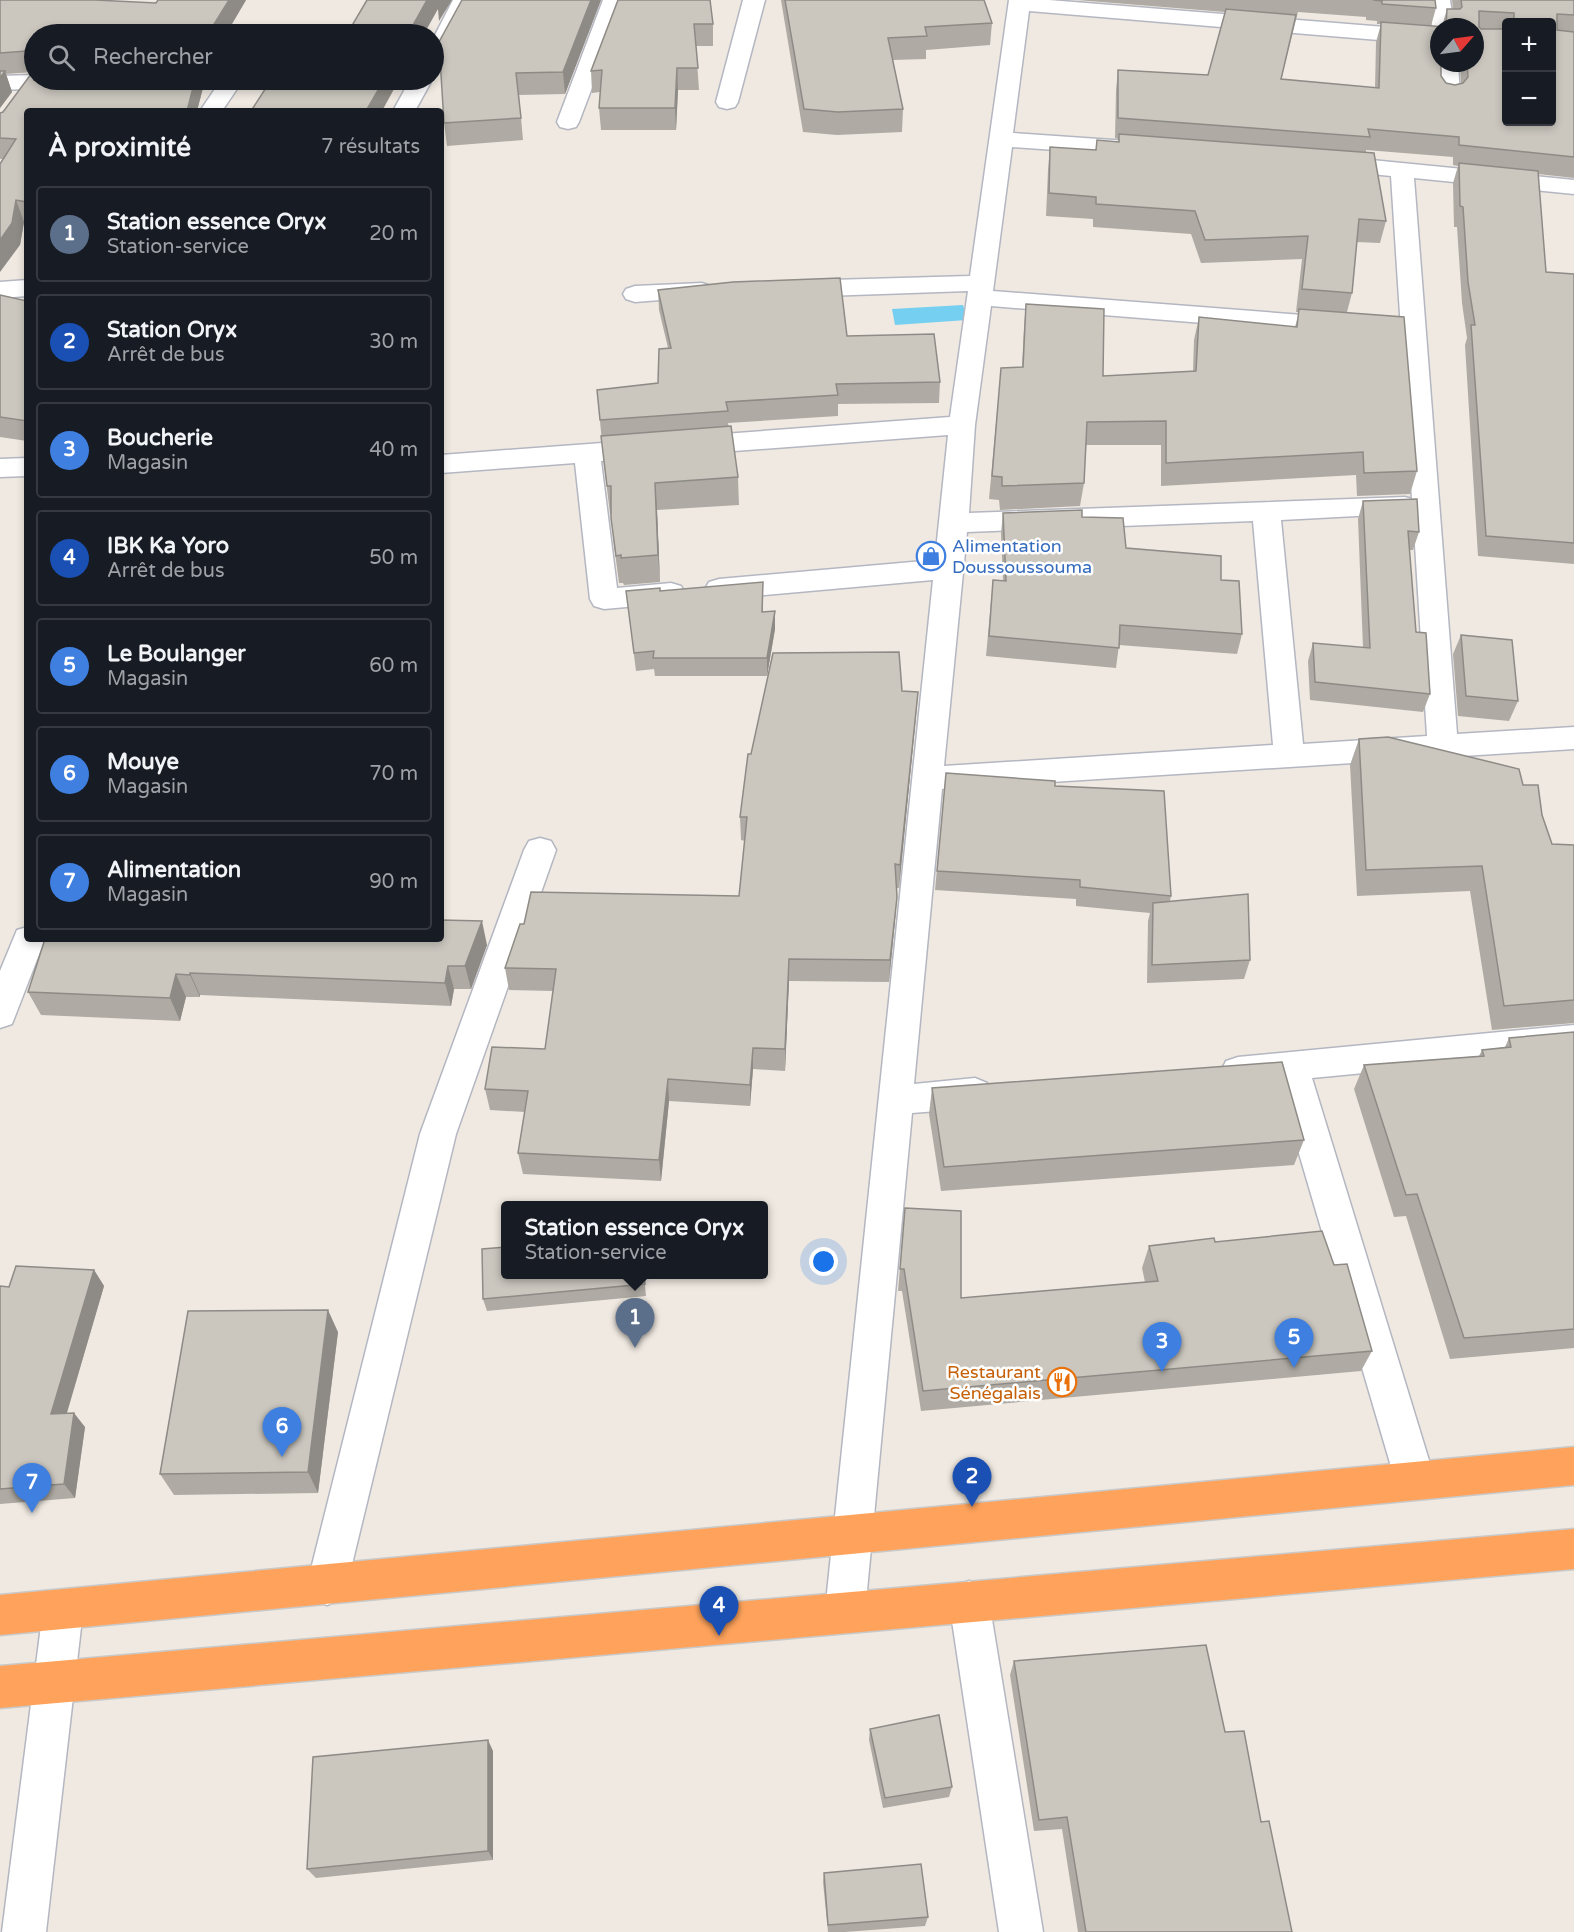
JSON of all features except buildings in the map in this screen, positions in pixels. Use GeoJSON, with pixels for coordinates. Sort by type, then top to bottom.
{"type":"FeatureCollection","features":[{"type":"Feature","properties":{"kind":"highway"},"geometry":{"type":"LineString","coordinates":[[0,1615],[1574,1466]]}},
{"type":"Feature","properties":{"kind":"highway"},"geometry":{"type":"LineString","coordinates":[[0,1688],[1574,1549]]}},
{"type":"Feature","properties":{"kind":"street"},"geometry":{"type":"LineString","coordinates":[[444,38],[464,0]]}},
{"type":"Feature","properties":{"kind":"street"},"geometry":{"type":"LineString","coordinates":[[568,122],[614,0]]}},
{"type":"Feature","properties":{"kind":"street"},"geometry":{"type":"LineString","coordinates":[[727,102],[754,0]]}},
{"type":"Feature","properties":{"kind":"street"},"geometry":{"type":"LineString","coordinates":[[1439,0],[1442,18]]}},
{"type":"Feature","properties":{"kind":"street"},"geometry":{"type":"LineString","coordinates":[[845,1612],[962,425],[1019,2],[1430,37]]}},
{"type":"Feature","properties":{"kind":"street"},"geometry":{"type":"LineString","coordinates":[[1448,72],[1449,96]]}},
{"type":"Feature","properties":{"kind":"street"},"geometry":{"type":"LineString","coordinates":[[0,83],[24,82]]}},
{"type":"Feature","properties":{"kind":"street"},"geometry":{"type":"LineString","coordinates":[[21,100],[28,90]]}},
{"type":"Feature","properties":{"kind":"street"},"geometry":{"type":"LineString","coordinates":[[213,108],[225,90]]}},
{"type":"Feature","properties":{"kind":"street"},"geometry":{"type":"LineString","coordinates":[[406,108],[416,90]]}},
{"type":"Feature","properties":{"kind":"street"},"geometry":{"type":"LineString","coordinates":[[1001,139],[1166,151]]}},
{"type":"Feature","properties":{"kind":"street"},"geometry":{"type":"LineString","coordinates":[[1308,162],[1402,168],[1574,187]]}},
{"type":"Feature","properties":{"kind":"street"},"geometry":{"type":"LineString","coordinates":[[1402,168],[1391,329],[1426,505],[1443,746]]}},
{"type":"Feature","properties":{"kind":"street"},"geometry":{"type":"LineString","coordinates":[[0,290],[24,288]]}},
{"type":"Feature","properties":{"kind":"street"},"geometry":{"type":"LineString","coordinates":[[778,289],[980,291],[1391,329]]}},
{"type":"Feature","properties":{"kind":"street"},"geometry":{"type":"LineString","coordinates":[[635,294],[730,291]]}},
{"type":"Feature","properties":{"kind":"street"},"geometry":{"type":"LineString","coordinates":[[444,464],[962,425]]}},
{"type":"Feature","properties":{"kind":"street"},"geometry":{"type":"LineString","coordinates":[[587,453],[604,599],[948,569]]}},
{"type":"Feature","properties":{"kind":"street"},"geometry":{"type":"LineString","coordinates":[[0,468],[24,467]]}},
{"type":"Feature","properties":{"kind":"street"},"geometry":{"type":"LineString","coordinates":[[954,524],[1426,505]]}},
{"type":"Feature","properties":{"kind":"street"},"geometry":{"type":"LineString","coordinates":[[1266,511],[1288,756]]}},
{"type":"Feature","properties":{"kind":"street"},"geometry":{"type":"LineString","coordinates":[[927,778],[1574,738]]}},
{"type":"Feature","properties":{"kind":"street"},"geometry":{"type":"LineString","coordinates":[[327,1585],[438,1134],[540,850]]}},
{"type":"Feature","properties":{"kind":"street"},"geometry":{"type":"LineString","coordinates":[[0,1014],[28,942]]}},
{"type":"Feature","properties":{"kind":"street"},"geometry":{"type":"LineString","coordinates":[[1209,1073],[1574,1039]]}},
{"type":"Feature","properties":{"kind":"street"},"geometry":{"type":"LineString","coordinates":[[1291,1066],[1416,1480]]}},
{"type":"Feature","properties":{"kind":"street"},"geometry":{"type":"LineString","coordinates":[[895,1100],[1000,1091]]}},
{"type":"Feature","properties":{"kind":"street"},"geometry":{"type":"LineString","coordinates":[[969,1601],[1021,1932]]}},
{"type":"Feature","properties":{"kind":"street"},"geometry":{"type":"LineString","coordinates":[[24,1932],[63,1610]]}},
{"type":"Feature","properties":{"kind":"water"},"geometry":{"type":"Polygon","coordinates":[[[963,305],[967,320],[895,325],[892,309],[963,305]]]}},
{"type":"Feature","properties":{"kind":"place","name":"Alimentation Doussoussouma"},"geometry":{"type":"Point","coordinates":[931,556]}},
{"type":"Feature","properties":{"kind":"place","name":"Station essence Oryx"},"geometry":{"type":"Point","coordinates":[635,1348]}},
{"type":"Feature","properties":{"kind":"place","name":"Le Boulanger"},"geometry":{"type":"Point","coordinates":[1294,1368]}},
{"type":"Feature","properties":{"kind":"place","name":"Boucherie"},"geometry":{"type":"Point","coordinates":[1162,1372]}},
{"type":"Feature","properties":{"kind":"place","name":"Restaurant Sénégalais"},"geometry":{"type":"Point","coordinates":[1062,1382]}},
{"type":"Feature","properties":{"kind":"place","name":"Mouye"},"geometry":{"type":"Point","coordinates":[282,1457]}},
{"type":"Feature","properties":{"kind":"place","name":"Station Oryx"},"geometry":{"type":"Point","coordinates":[972,1507]}},
{"type":"Feature","properties":{"kind":"place","name":"Alimentation"},"geometry":{"type":"Point","coordinates":[32,1513]}},
{"type":"Feature","properties":{"kind":"place","name":"IBK Ka Yoro"},"geometry":{"type":"Point","coordinates":[719,1636]}}]}
